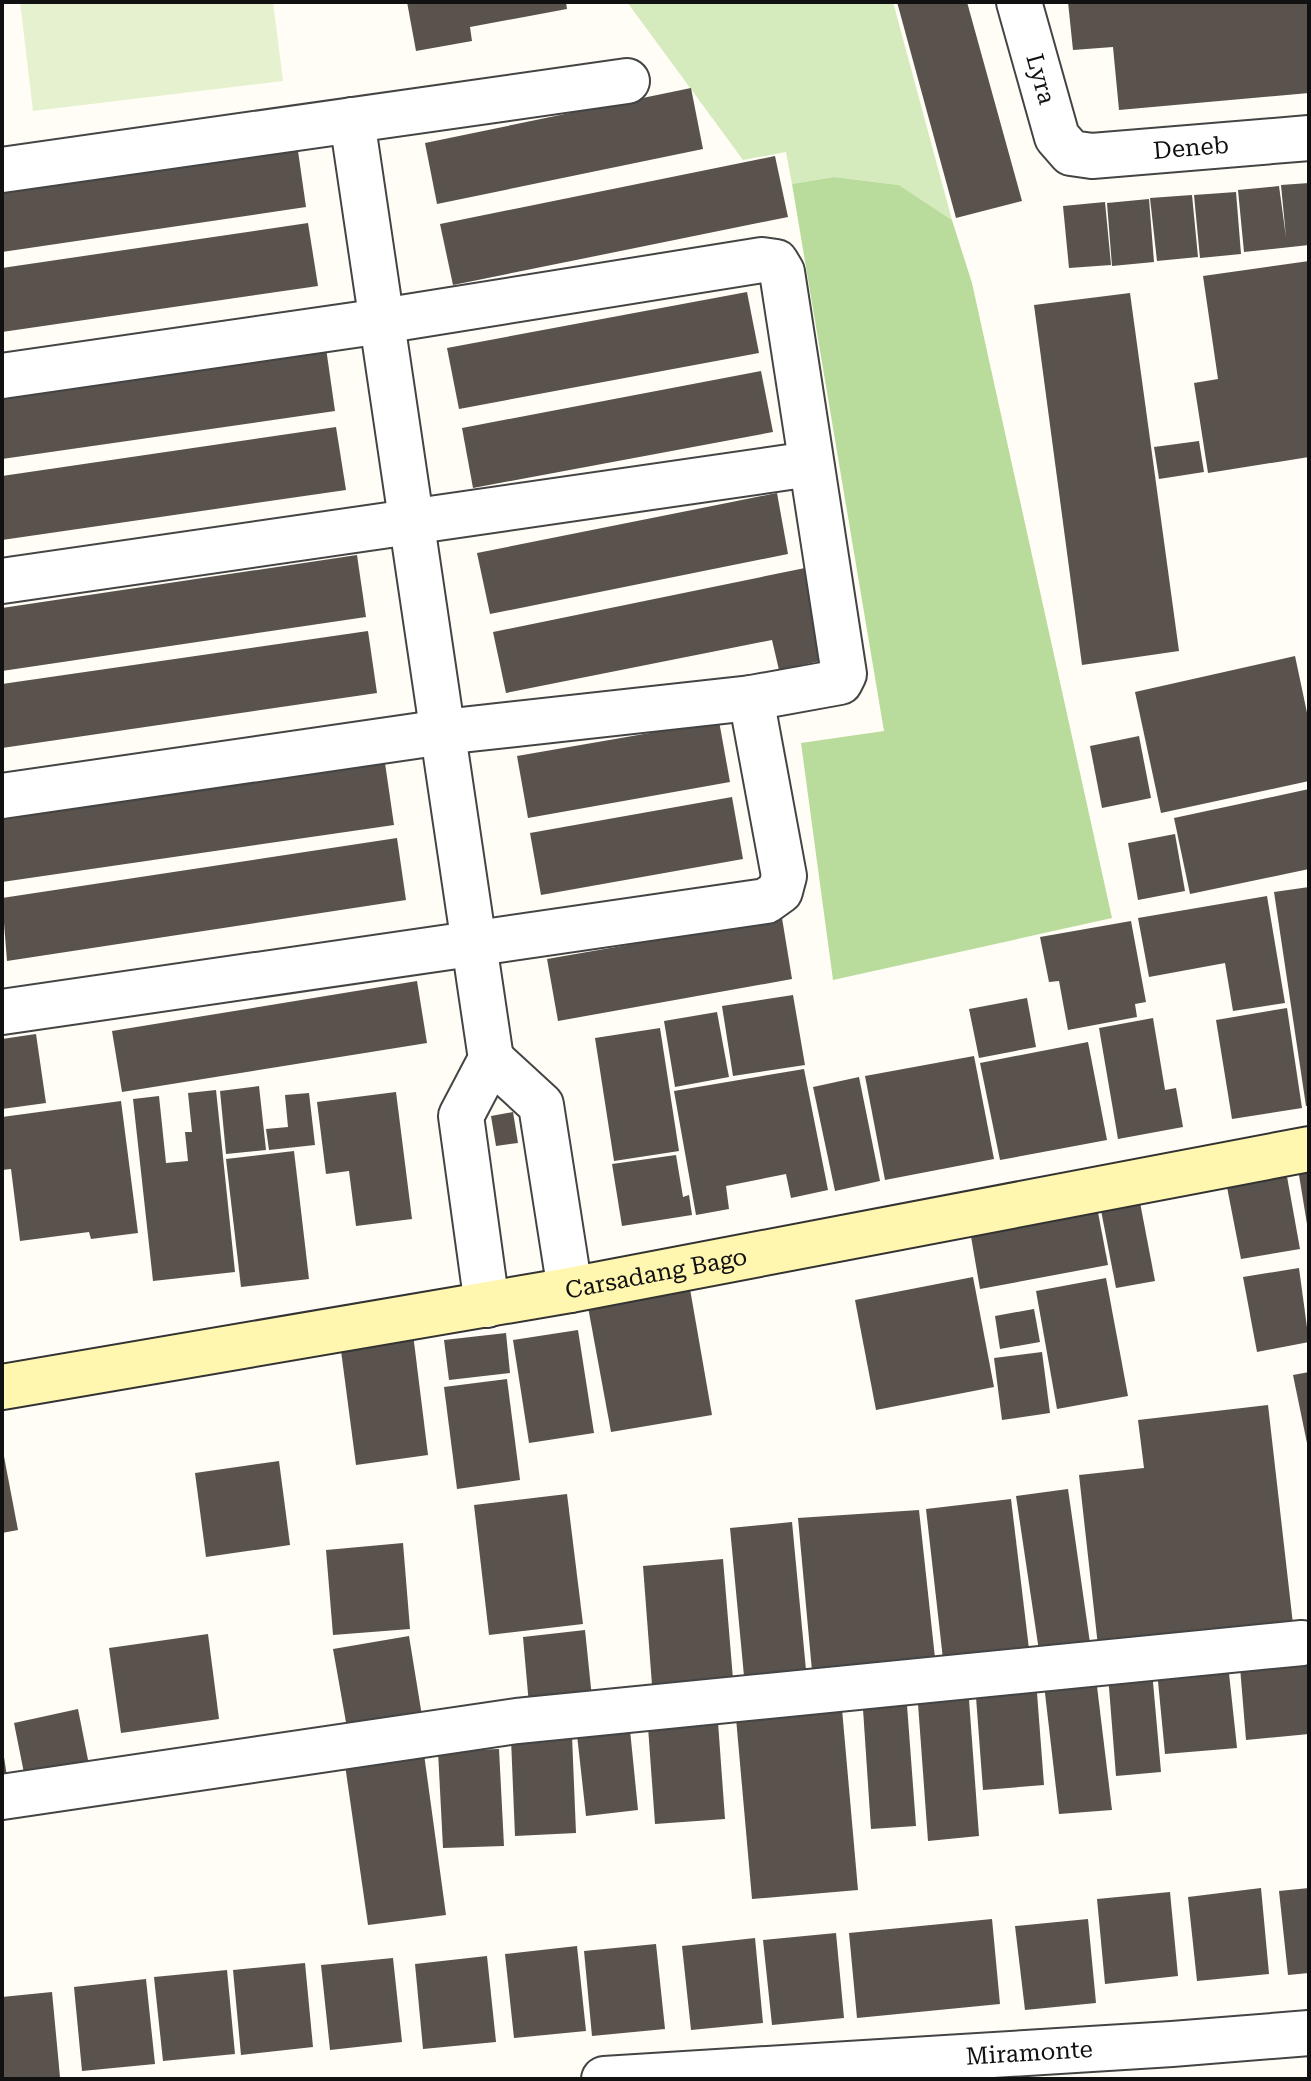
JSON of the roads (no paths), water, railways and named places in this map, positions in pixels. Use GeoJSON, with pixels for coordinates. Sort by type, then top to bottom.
{"type":"FeatureCollection","features":[{"type":"Feature","properties":{"kind":"street","name":"Lyra"},"geometry":{"type":"LineString","coordinates":[[1019,2],[1057,137],[1071,153]]}},
{"type":"Feature","properties":{"kind":"street"},"geometry":{"type":"LineString","coordinates":[[2,170],[627,81]]}},
{"type":"Feature","properties":{"kind":"street"},"geometry":{"type":"LineString","coordinates":[[352,120],[491,1059],[461,1116],[487,1305]]}},
{"type":"Feature","properties":{"kind":"street","name":"Deneb"},"geometry":{"type":"LineString","coordinates":[[1071,153],[1092,156],[1309,138]]}},
{"type":"Feature","properties":{"kind":"street"},"geometry":{"type":"LineString","coordinates":[[2,376],[382,321],[762,260],[776,262],[782,272],[844,674],[840,682],[751,698],[443,732],[2,796]]}},
{"type":"Feature","properties":{"kind":"street"},"geometry":{"type":"LineString","coordinates":[[2,581],[810,464]]}},
{"type":"Feature","properties":{"kind":"street"},"geometry":{"type":"LineString","coordinates":[[2,1012],[766,901],[780,891],[784,876],[751,698]]}},
{"type":"Feature","properties":{"kind":"street"},"geometry":{"type":"LineString","coordinates":[[491,1059],[541,1105],[570,1290]]}},
{"type":"Feature","properties":{"kind":"street","name":"Carsadang Bago"},"geometry":{"type":"LineString","coordinates":[[2,1387],[253,1341],[570,1290],[1309,1149]]}},
{"type":"Feature","properties":{"kind":"street"},"geometry":{"type":"LineString","coordinates":[[2,1797],[517,1721],[1302,1643]]}},
{"type":"Feature","properties":{"kind":"street","name":"Miramonte"},"geometry":{"type":"LineString","coordinates":[[604,2079],[1173,2062],[1309,2033]]}}]}
